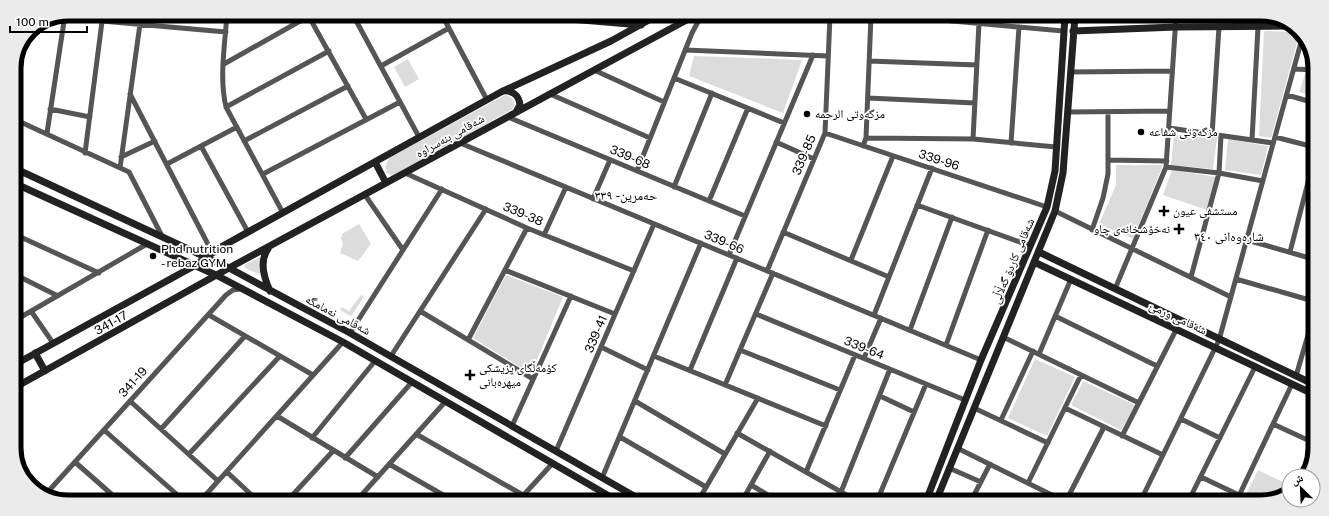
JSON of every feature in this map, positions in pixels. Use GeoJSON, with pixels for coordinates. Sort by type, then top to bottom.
{"type":"FeatureCollection","features":[{"type":"Feature","properties":{"kind":"main road"},"geometry":{"type":"LineString","coordinates":[[602,21],[641,25]]}},
{"type":"Feature","properties":{"kind":"main road","name":"شەقامی بنەسراوە"},"geometry":{"type":"LineString","coordinates":[[194,266],[212,252],[500,92],[611,41],[648,21]]}},
{"type":"Feature","properties":{"kind":"main road","name":"شەقامی بنەسراوە"},"geometry":{"type":"LineString","coordinates":[[218,276],[270,246],[685,21]]}},
{"type":"Feature","properties":{"kind":"main road","name":"شەقامی کاردۆ گەڵاڵی"},"geometry":{"type":"LineString","coordinates":[[928,495],[981,360],[1005,308],[1047,206],[1055,171],[1062,31],[1064,21]]}},
{"type":"Feature","properties":{"kind":"main road","name":"شەقامی کاردۆ گەڵاڵی"},"geometry":{"type":"LineString","coordinates":[[938,495],[1055,211],[1063,173],[1074,21]]}},
{"type":"Feature","properties":{"kind":"main road"},"geometry":{"type":"LineString","coordinates":[[1073,31],[1176,27],[1282,26]]}},
{"type":"Feature","properties":{"kind":"main road"},"geometry":{"type":"LineString","coordinates":[[500,92],[509,91],[517,96],[520,105],[511,115]]}},
{"type":"Feature","properties":{"kind":"main road"},"geometry":{"type":"LineString","coordinates":[[375,162],[386,183]]}},
{"type":"Feature","properties":{"kind":"main road","name":"شەقامی نەمامگە"},"geometry":{"type":"LineString","coordinates":[[21,171],[230,268],[270,292],[391,356],[602,478],[627,495]]}},
{"type":"Feature","properties":{"kind":"main road","name":"شەقامی نەمامگە"},"geometry":{"type":"LineString","coordinates":[[21,185],[218,276],[343,342],[607,495]]}},
{"type":"Feature","properties":{"kind":"main road"},"geometry":{"type":"LineString","coordinates":[[270,246],[264,255],[263,260],[266,284],[270,292]]}},
{"type":"Feature","properties":{"kind":"main road","name":"شەقامی ورمێ"},"geometry":{"type":"LineString","coordinates":[[1039,252],[1308,382]]}},
{"type":"Feature","properties":{"kind":"main road","name":"شەقامی ورمێ"},"geometry":{"type":"LineString","coordinates":[[1034,262],[1308,392]]}},
{"type":"Feature","properties":{"kind":"main road","name":"341-17"},"geometry":{"type":"LineString","coordinates":[[21,361],[194,266]]}},
{"type":"Feature","properties":{"kind":"main road","name":"341-17"},"geometry":{"type":"LineString","coordinates":[[21,384],[218,276]]}},
{"type":"Feature","properties":{"kind":"main road"},"geometry":{"type":"LineString","coordinates":[[1005,308],[1013,311]]}},
{"type":"Feature","properties":{"kind":"main road"},"geometry":{"type":"LineString","coordinates":[[35,353],[45,371]]}},
{"type":"Feature","properties":{"kind":"main road"},"geometry":{"type":"LineString","coordinates":[[522,446],[529,436]]}},
{"type":"Feature","properties":{"kind":"street"},"geometry":{"type":"LineString","coordinates":[[46,133],[64,21]]}},
{"type":"Feature","properties":{"kind":"street"},"geometry":{"type":"LineString","coordinates":[[85,153],[102,21],[226,32]]}},
{"type":"Feature","properties":{"kind":"street"},"geometry":{"type":"LineString","coordinates":[[227,21],[224,64],[226,107],[283,213]]}},
{"type":"Feature","properties":{"kind":"street"},"geometry":{"type":"LineString","coordinates":[[224,64],[299,21]]}},
{"type":"Feature","properties":{"kind":"street"},"geometry":{"type":"LineString","coordinates":[[312,21],[366,120]]}},
{"type":"Feature","properties":{"kind":"street"},"geometry":{"type":"LineString","coordinates":[[356,21],[419,137]]}},
{"type":"Feature","properties":{"kind":"street"},"geometry":{"type":"LineString","coordinates":[[445,21],[487,100]]}},
{"type":"Feature","properties":{"kind":"street"},"geometry":{"type":"LineString","coordinates":[[637,171],[698,21]]}},
{"type":"Feature","properties":{"kind":"street","name":"339-85"},"geometry":{"type":"LineString","coordinates":[[767,271],[825,133],[830,21]]}},
{"type":"Feature","properties":{"kind":"street"},"geometry":{"type":"LineString","coordinates":[[864,146],[866,138],[871,21]]}},
{"type":"Feature","properties":{"kind":"street"},"geometry":{"type":"LineString","coordinates":[[954,21],[1062,31]]}},
{"type":"Feature","properties":{"kind":"street"},"geometry":{"type":"LineString","coordinates":[[1115,289],[1133,249],[1167,164],[1176,21]]}},
{"type":"Feature","properties":{"kind":"street"},"geometry":{"type":"LineString","coordinates":[[120,168],[140,24]]}},
{"type":"Feature","properties":{"kind":"street"},"geometry":{"type":"LineString","coordinates":[[973,139],[979,24]]}},
{"type":"Feature","properties":{"kind":"street"},"geometry":{"type":"LineString","coordinates":[[1011,143],[1019,27]]}},
{"type":"Feature","properties":{"kind":"street"},"geometry":{"type":"LineString","coordinates":[[1212,135],[1219,27]]}},
{"type":"Feature","properties":{"kind":"street"},"geometry":{"type":"LineString","coordinates":[[1252,140],[1258,27]]}},
{"type":"Feature","properties":{"kind":"street"},"geometry":{"type":"LineString","coordinates":[[381,66],[449,28]]}},
{"type":"Feature","properties":{"kind":"street"},"geometry":{"type":"LineString","coordinates":[[1143,495],[1219,340],[1301,43]]}},
{"type":"Feature","properties":{"kind":"street"},"geometry":{"type":"LineString","coordinates":[[685,50],[828,56]]}},
{"type":"Feature","properties":{"kind":"street"},"geometry":{"type":"LineString","coordinates":[[226,107],[329,51]]}},
{"type":"Feature","properties":{"kind":"street"},"geometry":{"type":"LineString","coordinates":[[729,255],[813,55]]}},
{"type":"Feature","properties":{"kind":"street"},"geometry":{"type":"LineString","coordinates":[[869,61],[977,65]]}},
{"type":"Feature","properties":{"kind":"street"},"geometry":{"type":"LineString","coordinates":[[1294,69],[1308,70]]}},
{"type":"Feature","properties":{"kind":"street"},"geometry":{"type":"LineString","coordinates":[[594,70],[664,102]]}},
{"type":"Feature","properties":{"kind":"street"},"geometry":{"type":"LineString","coordinates":[[1070,72],[1172,71]]}},
{"type":"Feature","properties":{"kind":"street"},"geometry":{"type":"LineString","coordinates":[[674,78],[784,123]]}},
{"type":"Feature","properties":{"kind":"street"},"geometry":{"type":"LineString","coordinates":[[244,141],[348,86]]}},
{"type":"Feature","properties":{"kind":"street"},"geometry":{"type":"LineString","coordinates":[[130,94],[212,252]]}},
{"type":"Feature","properties":{"kind":"street"},"geometry":{"type":"LineString","coordinates":[[550,94],[650,138]]}},
{"type":"Feature","properties":{"kind":"street"},"geometry":{"type":"LineString","coordinates":[[674,186],[712,94]]}},
{"type":"Feature","properties":{"kind":"street"},"geometry":{"type":"LineString","coordinates":[[1287,95],[1308,100]]}},
{"type":"Feature","properties":{"kind":"street"},"geometry":{"type":"LineString","coordinates":[[868,98],[975,103]]}},
{"type":"Feature","properties":{"kind":"street"},"geometry":{"type":"LineString","coordinates":[[263,174],[400,102]]}},
{"type":"Feature","properties":{"kind":"street"},"geometry":{"type":"LineString","coordinates":[[709,201],[748,108]]}},
{"type":"Feature","properties":{"kind":"street"},"geometry":{"type":"LineString","coordinates":[[50,109],[90,117]]}},
{"type":"Feature","properties":{"kind":"street"},"geometry":{"type":"LineString","coordinates":[[1068,112],[1170,111]]}},
{"type":"Feature","properties":{"kind":"street"},"geometry":{"type":"LineString","coordinates":[[1092,230],[1106,188],[1108,160],[1108,112]]}},
{"type":"Feature","properties":{"kind":"street","name":"339-68"},"geometry":{"type":"LineString","coordinates":[[511,115],[610,160],[745,216]]}},
{"type":"Feature","properties":{"kind":"street"},"geometry":{"type":"LineString","coordinates":[[21,122],[85,153],[129,172],[163,238]]}},
{"type":"Feature","properties":{"kind":"street"},"geometry":{"type":"LineString","coordinates":[[167,164],[237,127]]}},
{"type":"Feature","properties":{"kind":"street"},"geometry":{"type":"LineString","coordinates":[[1169,128],[1273,143]]}},
{"type":"Feature","properties":{"kind":"street","name":"339-96"},"geometry":{"type":"LineString","coordinates":[[825,133],[1047,206]]}},
{"type":"Feature","properties":{"kind":"street"},"geometry":{"type":"LineString","coordinates":[[1191,277],[1219,173],[1221,136]]}},
{"type":"Feature","properties":{"kind":"street"},"geometry":{"type":"LineString","coordinates":[[1275,137],[1308,145]]}},
{"type":"Feature","properties":{"kind":"street"},"geometry":{"type":"LineString","coordinates":[[866,138],[973,139],[1056,147]]}},
{"type":"Feature","properties":{"kind":"street"},"geometry":{"type":"LineString","coordinates":[[121,157],[155,141]]}},
{"type":"Feature","properties":{"kind":"street"},"geometry":{"type":"LineString","coordinates":[[776,142],[814,159]]}},
{"type":"Feature","properties":{"kind":"street","name":"339-66"},"geometry":{"type":"LineString","coordinates":[[460,143],[981,360]]}},
{"type":"Feature","properties":{"kind":"street"},"geometry":{"type":"LineString","coordinates":[[201,146],[248,232]]}},
{"type":"Feature","properties":{"kind":"street"},"geometry":{"type":"LineString","coordinates":[[851,260],[893,156]]}},
{"type":"Feature","properties":{"kind":"street"},"geometry":{"type":"LineString","coordinates":[[594,199],[610,160]]}},
{"type":"Feature","properties":{"kind":"street"},"geometry":{"type":"LineString","coordinates":[[1108,160],[1167,164],[1263,181]]}},
{"type":"Feature","properties":{"kind":"street"},"geometry":{"type":"LineString","coordinates":[[874,315],[932,168]]}},
{"type":"Feature","properties":{"kind":"street","name":"339-38"},"geometry":{"type":"LineString","coordinates":[[405,173],[527,228],[634,271]]}},
{"type":"Feature","properties":{"kind":"street"},"geometry":{"type":"LineString","coordinates":[[1290,252],[1308,183]]}},
{"type":"Feature","properties":{"kind":"street"},"geometry":{"type":"LineString","coordinates":[[544,235],[566,187]]}},
{"type":"Feature","properties":{"kind":"street"},"geometry":{"type":"LineString","coordinates":[[350,333],[442,189]]}},
{"type":"Feature","properties":{"kind":"street"},"geometry":{"type":"LineString","coordinates":[[365,195],[403,250]]}},
{"type":"Feature","properties":{"kind":"street"},"geometry":{"type":"LineString","coordinates":[[917,205],[1030,246]]}},
{"type":"Feature","properties":{"kind":"street"},"geometry":{"type":"LineString","coordinates":[[391,356],[486,209]]}},
{"type":"Feature","properties":{"kind":"street"},"geometry":{"type":"LineString","coordinates":[[1055,211],[1231,297]]}},
{"type":"Feature","properties":{"kind":"street"},"geometry":{"type":"LineString","coordinates":[[910,330],[952,217]]}},
{"type":"Feature","properties":{"kind":"street","name":"339-41"},"geometry":{"type":"LineString","coordinates":[[556,451],[654,224]]}},
{"type":"Feature","properties":{"kind":"street"},"geometry":{"type":"LineString","coordinates":[[468,340],[527,228]]}},
{"type":"Feature","properties":{"kind":"street"},"geometry":{"type":"LineString","coordinates":[[946,345],[988,230]]}},
{"type":"Feature","properties":{"kind":"street"},"geometry":{"type":"LineString","coordinates":[[783,232],[889,277]]}},
{"type":"Feature","properties":{"kind":"street"},"geometry":{"type":"LineString","coordinates":[[21,237],[99,273]]}},
{"type":"Feature","properties":{"kind":"street"},"geometry":{"type":"LineString","coordinates":[[1247,240],[1308,257]]}},
{"type":"Feature","properties":{"kind":"street"},"geometry":{"type":"LineString","coordinates":[[21,316],[99,273],[147,244]]}},
{"type":"Feature","properties":{"kind":"street"},"geometry":{"type":"LineString","coordinates":[[602,478],[701,244]]}},
{"type":"Feature","properties":{"kind":"street"},"geometry":{"type":"LineString","coordinates":[[690,370],[737,258]]}},
{"type":"Feature","properties":{"kind":"street"},"geometry":{"type":"LineString","coordinates":[[505,270],[615,314]]}},
{"type":"Feature","properties":{"kind":"street"},"geometry":{"type":"LineString","coordinates":[[725,385],[773,273]]}},
{"type":"Feature","properties":{"kind":"street"},"geometry":{"type":"LineString","coordinates":[[21,278],[58,296]]}},
{"type":"Feature","properties":{"kind":"street"},"geometry":{"type":"LineString","coordinates":[[1039,354],[1071,279]]}},
{"type":"Feature","properties":{"kind":"street"},"geometry":{"type":"LineString","coordinates":[[1236,279],[1308,301]]}},
{"type":"Feature","properties":{"kind":"street","name":"341-19"},"geometry":{"type":"LineString","coordinates":[[49,491],[226,295],[233,290],[240,288]]}},
{"type":"Feature","properties":{"kind":"street"},"geometry":{"type":"LineString","coordinates":[[512,426],[571,296]]}},
{"type":"Feature","properties":{"kind":"street"},"geometry":{"type":"LineString","coordinates":[[31,311],[53,343]]}},
{"type":"Feature","properties":{"kind":"street"},"geometry":{"type":"LineString","coordinates":[[420,311],[533,379]]}},
{"type":"Feature","properties":{"kind":"street","name":"339-64"},"geometry":{"type":"LineString","coordinates":[[756,314],[965,400]]}},
{"type":"Feature","properties":{"kind":"street"},"geometry":{"type":"LineString","coordinates":[[208,315],[313,375]]}},
{"type":"Feature","properties":{"kind":"street"},"geometry":{"type":"LineString","coordinates":[[1056,316],[1157,366]]}},
{"type":"Feature","properties":{"kind":"street"},"geometry":{"type":"LineString","coordinates":[[864,358],[881,318]]}},
{"type":"Feature","properties":{"kind":"street"},"geometry":{"type":"LineString","coordinates":[[1122,436],[1176,330]]}},
{"type":"Feature","properties":{"kind":"street"},"geometry":{"type":"LineString","coordinates":[[161,429],[245,336]]}},
{"type":"Feature","properties":{"kind":"street"},"geometry":{"type":"LineString","coordinates":[[1002,337],[1139,403]]}},
{"type":"Feature","properties":{"kind":"street"},"geometry":{"type":"LineString","coordinates":[[1296,376],[1308,340]]}},
{"type":"Feature","properties":{"kind":"street"},"geometry":{"type":"LineString","coordinates":[[206,495],[343,342]]}},
{"type":"Feature","properties":{"kind":"street"},"geometry":{"type":"LineString","coordinates":[[601,347],[648,370]]}},
{"type":"Feature","properties":{"kind":"street"},"geometry":{"type":"LineString","coordinates":[[740,350],[840,390]]}},
{"type":"Feature","properties":{"kind":"street"},"geometry":{"type":"LineString","coordinates":[[1001,420],[1033,351]]}},
{"type":"Feature","properties":{"kind":"street"},"geometry":{"type":"LineString","coordinates":[[806,472],[856,355]]}},
{"type":"Feature","properties":{"kind":"street"},"geometry":{"type":"LineString","coordinates":[[190,454],[280,356]]}},
{"type":"Feature","properties":{"kind":"street"},"geometry":{"type":"LineString","coordinates":[[654,356],[826,426]]}},
{"type":"Feature","properties":{"kind":"street"},"geometry":{"type":"LineString","coordinates":[[312,438],[375,361]]}},
{"type":"Feature","properties":{"kind":"street"},"geometry":{"type":"LineString","coordinates":[[1192,495],[1255,367]]}},
{"type":"Feature","properties":{"kind":"street"},"geometry":{"type":"LineString","coordinates":[[841,492],[890,369]]}},
{"type":"Feature","properties":{"kind":"street"},"geometry":{"type":"LineString","coordinates":[[1028,483],[1081,375]]}},
{"type":"Feature","properties":{"kind":"street"},"geometry":{"type":"LineString","coordinates":[[345,458],[412,382]]}},
{"type":"Feature","properties":{"kind":"street"},"geometry":{"type":"LineString","coordinates":[[879,495],[926,384]]}},
{"type":"Feature","properties":{"kind":"street"},"geometry":{"type":"LineString","coordinates":[[1201,477],[1239,494],[1292,384]]}},
{"type":"Feature","properties":{"kind":"street"},"geometry":{"type":"LineString","coordinates":[[880,396],[914,412]]}},
{"type":"Feature","properties":{"kind":"street"},"geometry":{"type":"LineString","coordinates":[[701,495],[758,398]]}},
{"type":"Feature","properties":{"kind":"street"},"geometry":{"type":"LineString","coordinates":[[130,401],[218,481]]}},
{"type":"Feature","properties":{"kind":"street"},"geometry":{"type":"LineString","coordinates":[[635,401],[725,454]]}},
{"type":"Feature","properties":{"kind":"street"},"geometry":{"type":"LineString","coordinates":[[363,494],[445,402]]}},
{"type":"Feature","properties":{"kind":"street"},"geometry":{"type":"LineString","coordinates":[[974,408],[1048,443]]}},
{"type":"Feature","properties":{"kind":"street"},"geometry":{"type":"LineString","coordinates":[[1065,408],[1163,455]]}},
{"type":"Feature","properties":{"kind":"street"},"geometry":{"type":"LineString","coordinates":[[277,416],[378,477]]}},
{"type":"Feature","properties":{"kind":"street"},"geometry":{"type":"LineString","coordinates":[[1181,419],[1220,438]]}},
{"type":"Feature","properties":{"kind":"street"},"geometry":{"type":"LineString","coordinates":[[1273,424],[1308,440]]}},
{"type":"Feature","properties":{"kind":"street"},"geometry":{"type":"LineString","coordinates":[[1069,495],[1104,427]]}},
{"type":"Feature","properties":{"kind":"street"},"geometry":{"type":"LineString","coordinates":[[104,430],[177,495]]}},
{"type":"Feature","properties":{"kind":"street"},"geometry":{"type":"LineString","coordinates":[[737,433],[846,495]]}},
{"type":"Feature","properties":{"kind":"street"},"geometry":{"type":"LineString","coordinates":[[416,434],[524,494],[552,464]]}},
{"type":"Feature","properties":{"kind":"street"},"geometry":{"type":"LineString","coordinates":[[620,437],[706,487]]}},
{"type":"Feature","properties":{"kind":"street"},"geometry":{"type":"LineString","coordinates":[[957,448],[1053,495]]}},
{"type":"Feature","properties":{"kind":"street"},"geometry":{"type":"LineString","coordinates":[[293,495],[333,451]]}},
{"type":"Feature","properties":{"kind":"street"},"geometry":{"type":"LineString","coordinates":[[745,495],[770,451]]}},
{"type":"Feature","properties":{"kind":"street"},"geometry":{"type":"LineString","coordinates":[[75,462],[112,495]]}},
{"type":"Feature","properties":{"kind":"street"},"geometry":{"type":"LineString","coordinates":[[389,464],[443,495]]}},
{"type":"Feature","properties":{"kind":"street"},"geometry":{"type":"LineString","coordinates":[[974,495],[990,464]]}},
{"type":"Feature","properties":{"kind":"street"},"geometry":{"type":"LineString","coordinates":[[949,468],[981,482]]}},
{"type":"Feature","properties":{"kind":"street"},"geometry":{"type":"LineString","coordinates":[[226,472],[251,495]]}},
{"type":"Feature","properties":{"kind":"street"},"geometry":{"type":"LineString","coordinates":[[751,485],[768,495]]}},
{"type":"Feature","properties":{"kind":"shaded area"},"geometry":{"type":"Polygon","coordinates":[[[1264,31],[1290,32],[1298,40],[1271,138],[1259,136],[1264,31]]]}},
{"type":"Feature","properties":{"kind":"shaded area"},"geometry":{"type":"Polygon","coordinates":[[[694,56],[802,60],[783,113],[689,76],[694,56]]]}},
{"type":"Feature","properties":{"kind":"shaded area"},"geometry":{"type":"Polygon","coordinates":[[[408,59],[419,79],[405,87],[394,67],[408,59]]]}},
{"type":"Feature","properties":{"kind":"shaded area"},"geometry":{"type":"Polygon","coordinates":[[[1305,74],[1308,74],[1308,94],[1299,92],[1305,74]]]}},
{"type":"Feature","properties":{"kind":"shaded area"},"geometry":{"type":"Polygon","coordinates":[[[505,95],[512,99],[514,103],[513,108],[509,111],[392,176],[387,173],[385,167],[389,158],[505,95]]]}},
{"type":"Feature","properties":{"kind":"shaded area"},"geometry":{"type":"Polygon","coordinates":[[[1174,134],[1217,138],[1213,169],[1171,165],[1174,134]]]}},
{"type":"Feature","properties":{"kind":"shaded area"},"geometry":{"type":"Polygon","coordinates":[[[1228,139],[1268,146],[1261,175],[1225,170],[1228,139]]]}},
{"type":"Feature","properties":{"kind":"shaded area"},"geometry":{"type":"Polygon","coordinates":[[[1116,165],[1163,165],[1133,239],[1099,224],[1116,185],[1116,165]]]}},
{"type":"Feature","properties":{"kind":"shaded area"},"geometry":{"type":"Polygon","coordinates":[[[1172,170],[1216,177],[1207,210],[1163,195],[1172,170]]]}},
{"type":"Feature","properties":{"kind":"shaded area"},"geometry":{"type":"Polygon","coordinates":[[[359,224],[371,244],[358,261],[340,253],[343,244],[341,238],[342,234],[359,224]]]}},
{"type":"Feature","properties":{"kind":"shaded area"},"geometry":{"type":"Polygon","coordinates":[[[260,257],[263,276],[245,268],[245,265],[260,257]]]}},
{"type":"Feature","properties":{"kind":"shaded area"},"geometry":{"type":"Polygon","coordinates":[[[506,275],[563,297],[531,374],[473,338],[506,275]]]}},
{"type":"Feature","properties":{"kind":"shaded area"},"geometry":{"type":"Polygon","coordinates":[[[361,295],[364,297],[351,316],[340,310],[342,307],[349,311],[361,295]]]}},
{"type":"Feature","properties":{"kind":"shaded area"},"geometry":{"type":"Polygon","coordinates":[[[1035,359],[1075,377],[1047,436],[1008,418],[1035,359]]]}},
{"type":"Feature","properties":{"kind":"shaded area"},"geometry":{"type":"Polygon","coordinates":[[[1083,381],[1135,405],[1121,430],[1071,405],[1083,381]]]}},
{"type":"Feature","properties":{"kind":"shaded area"},"geometry":{"type":"Polygon","coordinates":[[[1258,470],[1281,481],[1281,490],[1267,495],[1246,495],[1258,470]]]}},
{"type":"Feature","properties":{"kind":"place","name":"مزگەوتی الرحمە"},"geometry":{"type":"Point","coordinates":[807,114]}},
{"type":"Feature","properties":{"kind":"place","name":"مزگەوتی شفاعە"},"geometry":{"type":"Point","coordinates":[1141,132]}},
{"type":"Feature","properties":{"kind":"place","name":"مستشفى عيون"},"geometry":{"type":"Point","coordinates":[1164,211]}},
{"type":"Feature","properties":{"kind":"place","name":"نەخۆشخانەی چاو"},"geometry":{"type":"Point","coordinates":[1179,229]}},
{"type":"Feature","properties":{"kind":"place","name":"Phd nutrition - rebaz GYM"},"geometry":{"type":"Point","coordinates":[153,256]}},
{"type":"Feature","properties":{"kind":"place","name":"کۆمەڵگای پزیشکی میهرەبانی"},"geometry":{"type":"Point","coordinates":[470,375]}},
{"type":"Feature","properties":{"kind":"district","name":"حەمرین - ٣٣٩"},"geometry":{"type":"Point","coordinates":[626,195]}},
{"type":"Feature","properties":{"kind":"district","name":"شارەوەانی ٣٤٠"},"geometry":{"type":"Point","coordinates":[1229,236]}}]}
